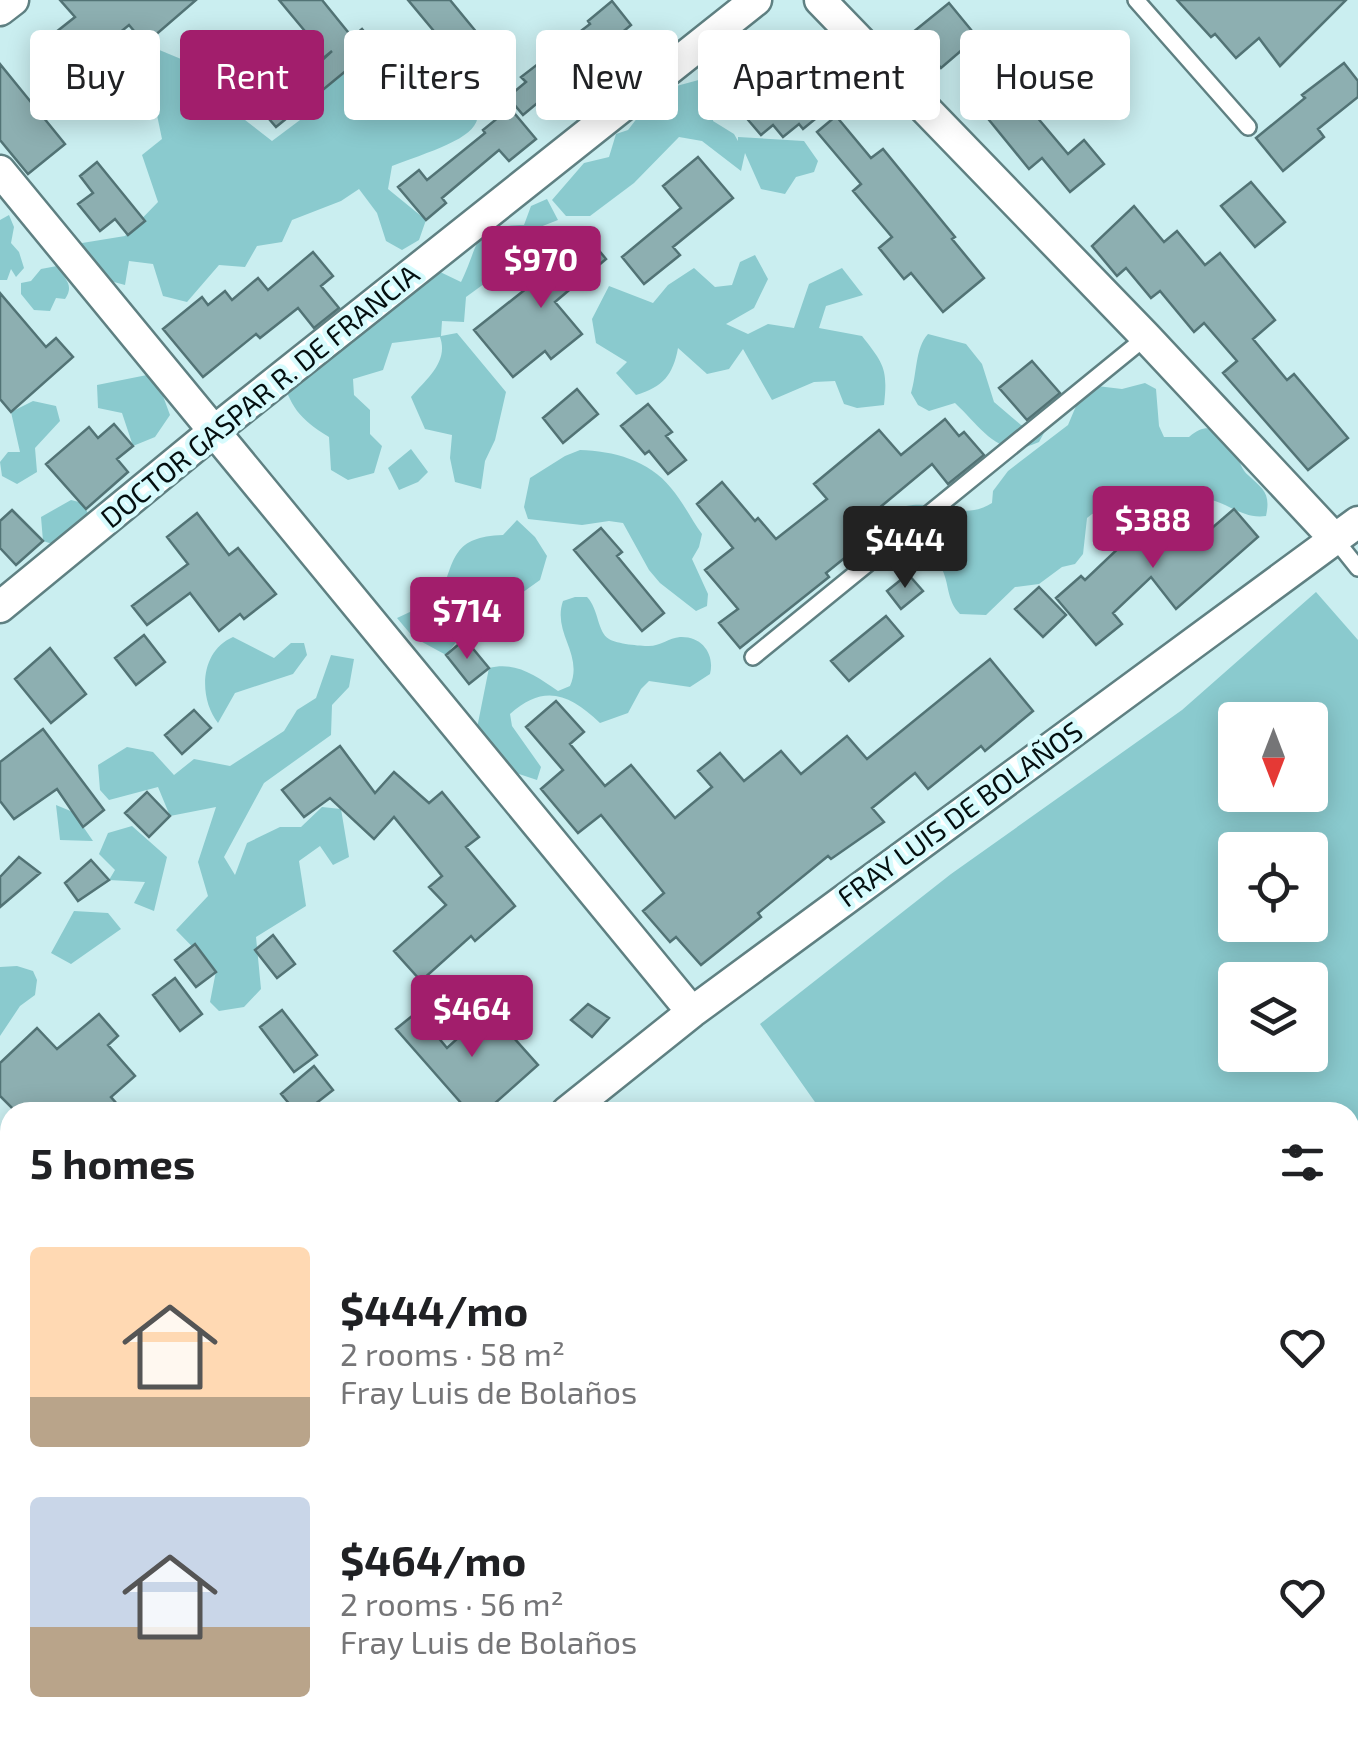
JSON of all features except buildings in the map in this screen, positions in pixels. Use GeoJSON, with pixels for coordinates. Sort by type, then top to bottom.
{"type":"FeatureCollection","features":[{"type":"Feature","properties":{"kind":"street"},"geometry":{"type":"LineString","coordinates":[[0,10],[13,0]]}},
{"type":"Feature","properties":{"kind":"street","name":"DOCTOR GASPAR R. DE FRANCIA"},"geometry":{"type":"LineString","coordinates":[[0,608],[214,431],[756,0]]}},
{"type":"Feature","properties":{"kind":"street"},"geometry":{"type":"LineString","coordinates":[[820,0],[1146,338],[1346,530]]}},
{"type":"Feature","properties":{"kind":"street"},"geometry":{"type":"LineString","coordinates":[[0,171],[692,1012]]}},
{"type":"Feature","properties":{"kind":"street","name":"FRAY LUIS DE BOLAÑOS"},"geometry":{"type":"LineString","coordinates":[[579,1102],[692,1012],[1346,530]]}},
{"type":"Feature","properties":{"kind":"lane"},"geometry":{"type":"LineString","coordinates":[[1136,0],[1248,127]]}},
{"type":"Feature","properties":{"kind":"lane"},"geometry":{"type":"LineString","coordinates":[[753,657],[1146,338]]}},
{"type":"Feature","properties":{"kind":"lane"},"geometry":{"type":"LineString","coordinates":[[1346,530],[1358,568]]}},
{"type":"Feature","properties":{"kind":"shaded area"},"geometry":{"type":"Polygon","coordinates":[[[160,50],[180,59],[180,120],[245,120],[272,141],[300,120],[324,120],[324,66],[344,70],[344,120],[476,120],[463,136],[445,146],[392,166],[388,189],[426,220],[419,240],[402,250],[386,241],[377,213],[359,189],[341,201],[292,220],[282,242],[257,246],[245,267],[219,265],[187,302],[163,296],[153,264],[129,261],[125,285],[59,267],[69,286],[68,294],[65,299],[56,298],[50,311],[34,310],[21,294],[21,283],[31,281],[41,269],[57,266],[54,253],[76,244],[125,236],[158,202],[142,155],[162,139],[158,120],[160,50]]]}},
{"type":"Feature","properties":{"kind":"shaded area"},"geometry":{"type":"Polygon","coordinates":[[[698,80],[698,120],[713,120],[738,141],[738,137],[804,141],[818,161],[814,172],[796,177],[785,194],[761,189],[745,153],[741,171],[702,141],[679,137],[634,183],[590,216],[566,216],[552,200],[584,163],[609,157],[616,134],[628,130],[636,120],[678,120],[678,86],[698,80]]]}},
{"type":"Feature","properties":{"kind":"shaded area"},"geometry":{"type":"Polygon","coordinates":[[[547,199],[558,220],[535,229],[542,260],[525,276],[499,273],[466,297],[464,322],[442,321],[441,336],[457,333],[506,392],[495,440],[485,461],[481,489],[455,482],[450,458],[452,435],[425,429],[411,397],[439,362],[440,337],[392,343],[383,370],[353,379],[354,395],[370,410],[370,434],[382,446],[374,473],[348,480],[331,470],[329,437],[297,411],[280,373],[436,270],[461,282],[480,238],[495,229],[524,225],[531,206],[547,199]]]}},
{"type":"Feature","properties":{"kind":"shaded area"},"geometry":{"type":"Polygon","coordinates":[[[9,215],[14,227],[11,243],[24,268],[16,277],[11,269],[7,280],[0,280],[0,220],[9,215]]]}},
{"type":"Feature","properties":{"kind":"shaded area"},"geometry":{"type":"Polygon","coordinates":[[[755,255],[768,279],[754,308],[726,324],[748,334],[768,324],[794,328],[809,284],[842,268],[863,295],[826,306],[819,328],[862,336],[883,368],[884,405],[857,408],[844,404],[835,381],[814,382],[772,400],[743,349],[729,369],[707,374],[678,348],[665,379],[636,395],[616,373],[627,362],[596,343],[592,319],[609,286],[653,303],[668,285],[694,268],[715,287],[732,285],[740,262],[755,255]]]}},
{"type":"Feature","properties":{"kind":"shaded area"},"geometry":{"type":"Polygon","coordinates":[[[928,334],[966,344],[982,364],[994,402],[1021,425],[1045,431],[1039,442],[1013,448],[1002,445],[955,403],[929,411],[918,405],[911,393],[918,354],[928,334]]]}},
{"type":"Feature","properties":{"kind":"shaded area"},"geometry":{"type":"Polygon","coordinates":[[[147,375],[163,396],[170,415],[155,437],[133,446],[122,413],[98,408],[97,385],[147,375]]]}},
{"type":"Feature","properties":{"kind":"shaded area"},"geometry":{"type":"Polygon","coordinates":[[[1145,383],[1156,389],[1159,426],[1164,437],[1189,437],[1210,428],[1232,437],[1242,468],[1266,497],[1266,516],[1246,514],[1200,499],[1161,506],[1104,508],[1087,518],[1083,554],[1075,564],[1062,567],[1039,584],[1015,587],[986,615],[960,614],[937,561],[922,545],[897,529],[906,506],[971,510],[992,503],[993,491],[1008,471],[1068,425],[1079,399],[1097,386],[1122,389],[1145,383]]]}},
{"type":"Feature","properties":{"kind":"shaded area"},"geometry":{"type":"Polygon","coordinates":[[[33,401],[56,406],[60,421],[35,448],[37,472],[17,484],[2,476],[0,462],[8,452],[20,452],[11,412],[33,401]]]}},
{"type":"Feature","properties":{"kind":"shaded area"},"geometry":{"type":"Polygon","coordinates":[[[411,449],[428,472],[418,482],[399,490],[388,468],[411,449]]]}},
{"type":"Feature","properties":{"kind":"shaded area"},"geometry":{"type":"Polygon","coordinates":[[[580,450],[630,459],[652,470],[671,488],[702,534],[692,559],[708,594],[707,606],[696,611],[660,583],[623,523],[582,525],[528,519],[524,507],[530,478],[580,450]]]}},
{"type":"Feature","properties":{"kind":"shaded area"},"geometry":{"type":"Polygon","coordinates":[[[71,500],[83,503],[92,522],[65,548],[43,541],[41,517],[71,500]]]}},
{"type":"Feature","properties":{"kind":"shaded area"},"geometry":{"type":"Polygon","coordinates":[[[517,520],[547,556],[540,580],[476,617],[446,655],[413,637],[397,618],[440,598],[453,561],[465,545],[503,535],[517,520]]]}},
{"type":"Feature","properties":{"kind":"shaded area"},"geometry":{"type":"Polygon","coordinates":[[[1316,592],[1358,640],[1358,1102],[815,1102],[760,1024],[951,874],[1182,710],[1316,592]]]}},
{"type":"Feature","properties":{"kind":"shaded area"},"geometry":{"type":"Polygon","coordinates":[[[587,597],[602,631],[613,641],[649,646],[680,637],[695,640],[709,653],[710,674],[690,687],[649,681],[628,713],[600,723],[578,705],[556,696],[534,698],[522,704],[510,714],[512,726],[541,767],[537,780],[510,771],[477,728],[489,668],[517,668],[558,691],[570,686],[573,664],[561,613],[563,601],[587,597]]]}},
{"type":"Feature","properties":{"kind":"shaded area"},"geometry":{"type":"Polygon","coordinates":[[[233,637],[274,658],[291,643],[304,643],[307,655],[293,674],[235,693],[218,723],[207,701],[208,664],[222,644],[233,637]]]}},
{"type":"Feature","properties":{"kind":"shaded area"},"geometry":{"type":"Polygon","coordinates":[[[331,655],[354,659],[349,687],[332,705],[331,735],[264,783],[224,857],[235,875],[247,843],[280,827],[301,827],[322,807],[341,809],[349,857],[333,865],[320,846],[299,861],[306,906],[256,937],[261,989],[244,1007],[219,1011],[210,1002],[216,971],[176,930],[208,896],[198,862],[216,807],[170,816],[158,787],[109,800],[100,790],[98,765],[127,747],[153,752],[174,775],[194,759],[230,766],[284,731],[297,710],[316,698],[331,655]]]}},
{"type":"Feature","properties":{"kind":"shaded area"},"geometry":{"type":"Polygon","coordinates":[[[56,805],[73,812],[93,841],[60,840],[56,805]]]}},
{"type":"Feature","properties":{"kind":"shaded area"},"geometry":{"type":"Polygon","coordinates":[[[132,826],[167,857],[154,911],[134,903],[145,882],[109,880],[115,870],[99,854],[108,833],[132,826]]]}},
{"type":"Feature","properties":{"kind":"shaded area"},"geometry":{"type":"Polygon","coordinates":[[[74,911],[108,913],[121,929],[71,964],[51,953],[74,911]]]}},
{"type":"Feature","properties":{"kind":"shaded area"},"geometry":{"type":"Polygon","coordinates":[[[17,966],[33,971],[37,980],[35,995],[20,1006],[0,1036],[0,967],[17,966]]]}}]}
